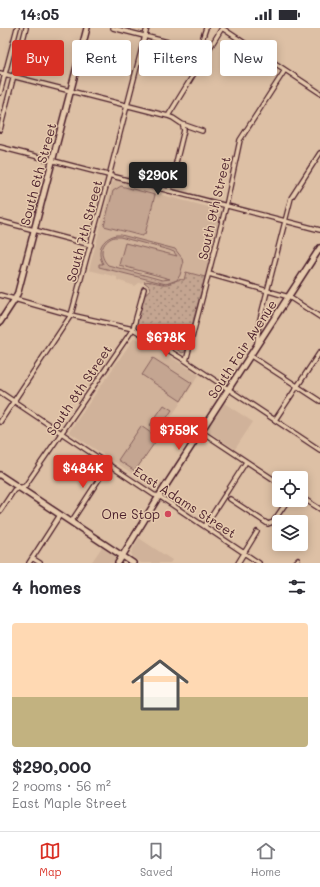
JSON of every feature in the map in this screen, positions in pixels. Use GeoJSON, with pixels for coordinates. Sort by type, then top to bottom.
{"type":"FeatureCollection","features":[{"type":"Feature","properties":{"kind":"street"},"geometry":{"type":"LineString","coordinates":[[0,92],[17,28]]}},
{"type":"Feature","properties":{"kind":"street"},"geometry":{"type":"LineString","coordinates":[[0,130],[26,28]]}},
{"type":"Feature","properties":{"kind":"street","name":"South 6th Street"},"geometry":{"type":"LineString","coordinates":[[0,322],[15,299],[35,229],[87,28]]}},
{"type":"Feature","properties":{"kind":"street"},"geometry":{"type":"LineString","coordinates":[[113,28],[195,49],[199,49],[206,28]]}},
{"type":"Feature","properties":{"kind":"street","name":"South 7th Street"},"geometry":{"type":"LineString","coordinates":[[0,422],[71,315],[91,245],[147,28]]}},
{"type":"Feature","properties":{"kind":"street"},"geometry":{"type":"LineString","coordinates":[[168,116],[222,28],[320,93]]}},
{"type":"Feature","properties":{"kind":"street","name":"South 9th Street"},"geometry":{"type":"LineString","coordinates":[[186,361],[226,206],[240,140],[285,70]]}},
{"type":"Feature","properties":{"kind":"street"},"geometry":{"type":"LineString","coordinates":[[0,73],[168,116],[182,124],[202,131]]}},
{"type":"Feature","properties":{"kind":"street"},"geometry":{"type":"LineString","coordinates":[[169,191],[184,130],[182,124]]}},
{"type":"Feature","properties":{"kind":"street"},"geometry":{"type":"LineString","coordinates":[[0,147],[320,230]]}},
{"type":"Feature","properties":{"kind":"street"},"geometry":{"type":"LineString","coordinates":[[257,346],[259,323],[266,290],[290,198],[320,153]]}},
{"type":"Feature","properties":{"kind":"street"},"geometry":{"type":"LineString","coordinates":[[0,221],[91,245]]}},
{"type":"Feature","properties":{"kind":"street","name":"South Fair Avenue"},"geometry":{"type":"LineString","coordinates":[[118,563],[159,496],[202,432],[228,389],[251,356],[320,248]]}},
{"type":"Feature","properties":{"kind":"street"},"geometry":{"type":"LineString","coordinates":[[208,274],[289,297],[320,317]]}},
{"type":"Feature","properties":{"kind":"street","name":"South 8th Street"},"geometry":{"type":"LineString","coordinates":[[0,511],[14,490],[25,486],[132,329],[144,289]]}},
{"type":"Feature","properties":{"kind":"street"},"geometry":{"type":"LineString","coordinates":[[0,295],[71,315],[132,329],[186,361],[320,450]]}},
{"type":"Feature","properties":{"kind":"street"},"geometry":{"type":"LineString","coordinates":[[275,420],[320,352]]}},
{"type":"Feature","properties":{"kind":"street"},"geometry":{"type":"LineString","coordinates":[[251,356],[320,401]]}},
{"type":"Feature","properties":{"kind":"street","name":"East Adams Street"},"geometry":{"type":"LineString","coordinates":[[0,392],[259,563]]}},
{"type":"Feature","properties":{"kind":"street"},"geometry":{"type":"LineString","coordinates":[[202,432],[272,478]]}},
{"type":"Feature","properties":{"kind":"street"},"geometry":{"type":"LineString","coordinates":[[205,526],[246,462]]}},
{"type":"Feature","properties":{"kind":"street"},"geometry":{"type":"LineString","coordinates":[[71,522],[109,464]]}},
{"type":"Feature","properties":{"kind":"street"},"geometry":{"type":"LineString","coordinates":[[0,475],[133,563]]}},
{"type":"Feature","properties":{"kind":"street"},"geometry":{"type":"LineString","coordinates":[[230,499],[268,524],[273,522],[283,507]]}},
{"type":"Feature","properties":{"kind":"street"},"geometry":{"type":"LineString","coordinates":[[308,501],[320,509]]}},
{"type":"Feature","properties":{"kind":"street"},"geometry":{"type":"LineString","coordinates":[[29,563],[60,515]]}},
{"type":"Feature","properties":{"kind":"street"},"geometry":{"type":"LineString","coordinates":[[238,563],[257,532]]}},
{"type":"Feature","properties":{"kind":"street"},"geometry":{"type":"LineString","coordinates":[[32,558],[40,563]]}},
{"type":"Feature","properties":{"kind":"shaded area"},"geometry":{"type":"Polygon","coordinates":[[[116,180],[162,193],[162,195],[218,209],[221,213],[205,277],[186,272],[184,280],[179,279],[171,283],[149,281],[139,283],[135,286],[117,280],[117,277],[89,270],[112,183],[116,180]]]}},
{"type":"Feature","properties":{"kind":"shaded area"},"geometry":{"type":"Polygon","coordinates":[[[121,186],[155,195],[145,234],[142,236],[104,226],[113,191],[121,186]]]}},
{"type":"Feature","properties":{"kind":"shaded area"},"geometry":{"type":"Polygon","coordinates":[[[121,235],[175,249],[182,258],[183,264],[177,280],[166,284],[99,267],[99,264],[103,264],[100,255],[101,246],[111,237],[121,235]],[[120,237],[110,239],[106,242],[102,249],[103,257],[108,265],[162,280],[170,279],[119,265],[125,243],[177,256],[174,252],[120,237]]]}},
{"type":"Feature","properties":{"kind":"shaded area"},"geometry":{"type":"Polygon","coordinates":[[[186,272],[205,277],[185,352],[182,353],[154,334],[138,328],[136,325],[144,296],[150,289],[144,282],[167,284],[184,280],[186,272]]]}},
{"type":"Feature","properties":{"kind":"shaded area"},"geometry":{"type":"Polygon","coordinates":[[[134,338],[149,343],[199,375],[133,474],[69,432],[134,338]]]}},
{"type":"Feature","properties":{"kind":"shaded area"},"geometry":{"type":"Polygon","coordinates":[[[153,358],[192,383],[181,401],[142,375],[153,358]]]}},
{"type":"Feature","properties":{"kind":"shaded area"},"geometry":{"type":"Polygon","coordinates":[[[224,403],[253,422],[235,449],[209,432],[208,427],[224,403]]]}},
{"type":"Feature","properties":{"kind":"shaded area"},"geometry":{"type":"Polygon","coordinates":[[[164,405],[172,410],[158,431],[150,425],[164,405]]]}},
{"type":"Feature","properties":{"kind":"shaded area"},"geometry":{"type":"Polygon","coordinates":[[[141,426],[158,438],[135,471],[118,460],[141,426]]]}},
{"type":"Feature","properties":{"kind":"shaded area"},"geometry":{"type":"Polygon","coordinates":[[[139,538],[172,560],[170,563],[141,563],[133,557],[131,553],[139,538]]]}},
{"type":"Feature","properties":{"kind":"shaded area"},"geometry":{"type":"Polygon","coordinates":[[[102,547],[114,555],[116,559],[114,563],[91,563],[102,547]]]}},
{"type":"Feature","properties":{"kind":"place","name":"One Stop"},"geometry":{"type":"Point","coordinates":[168,514]}}]}
